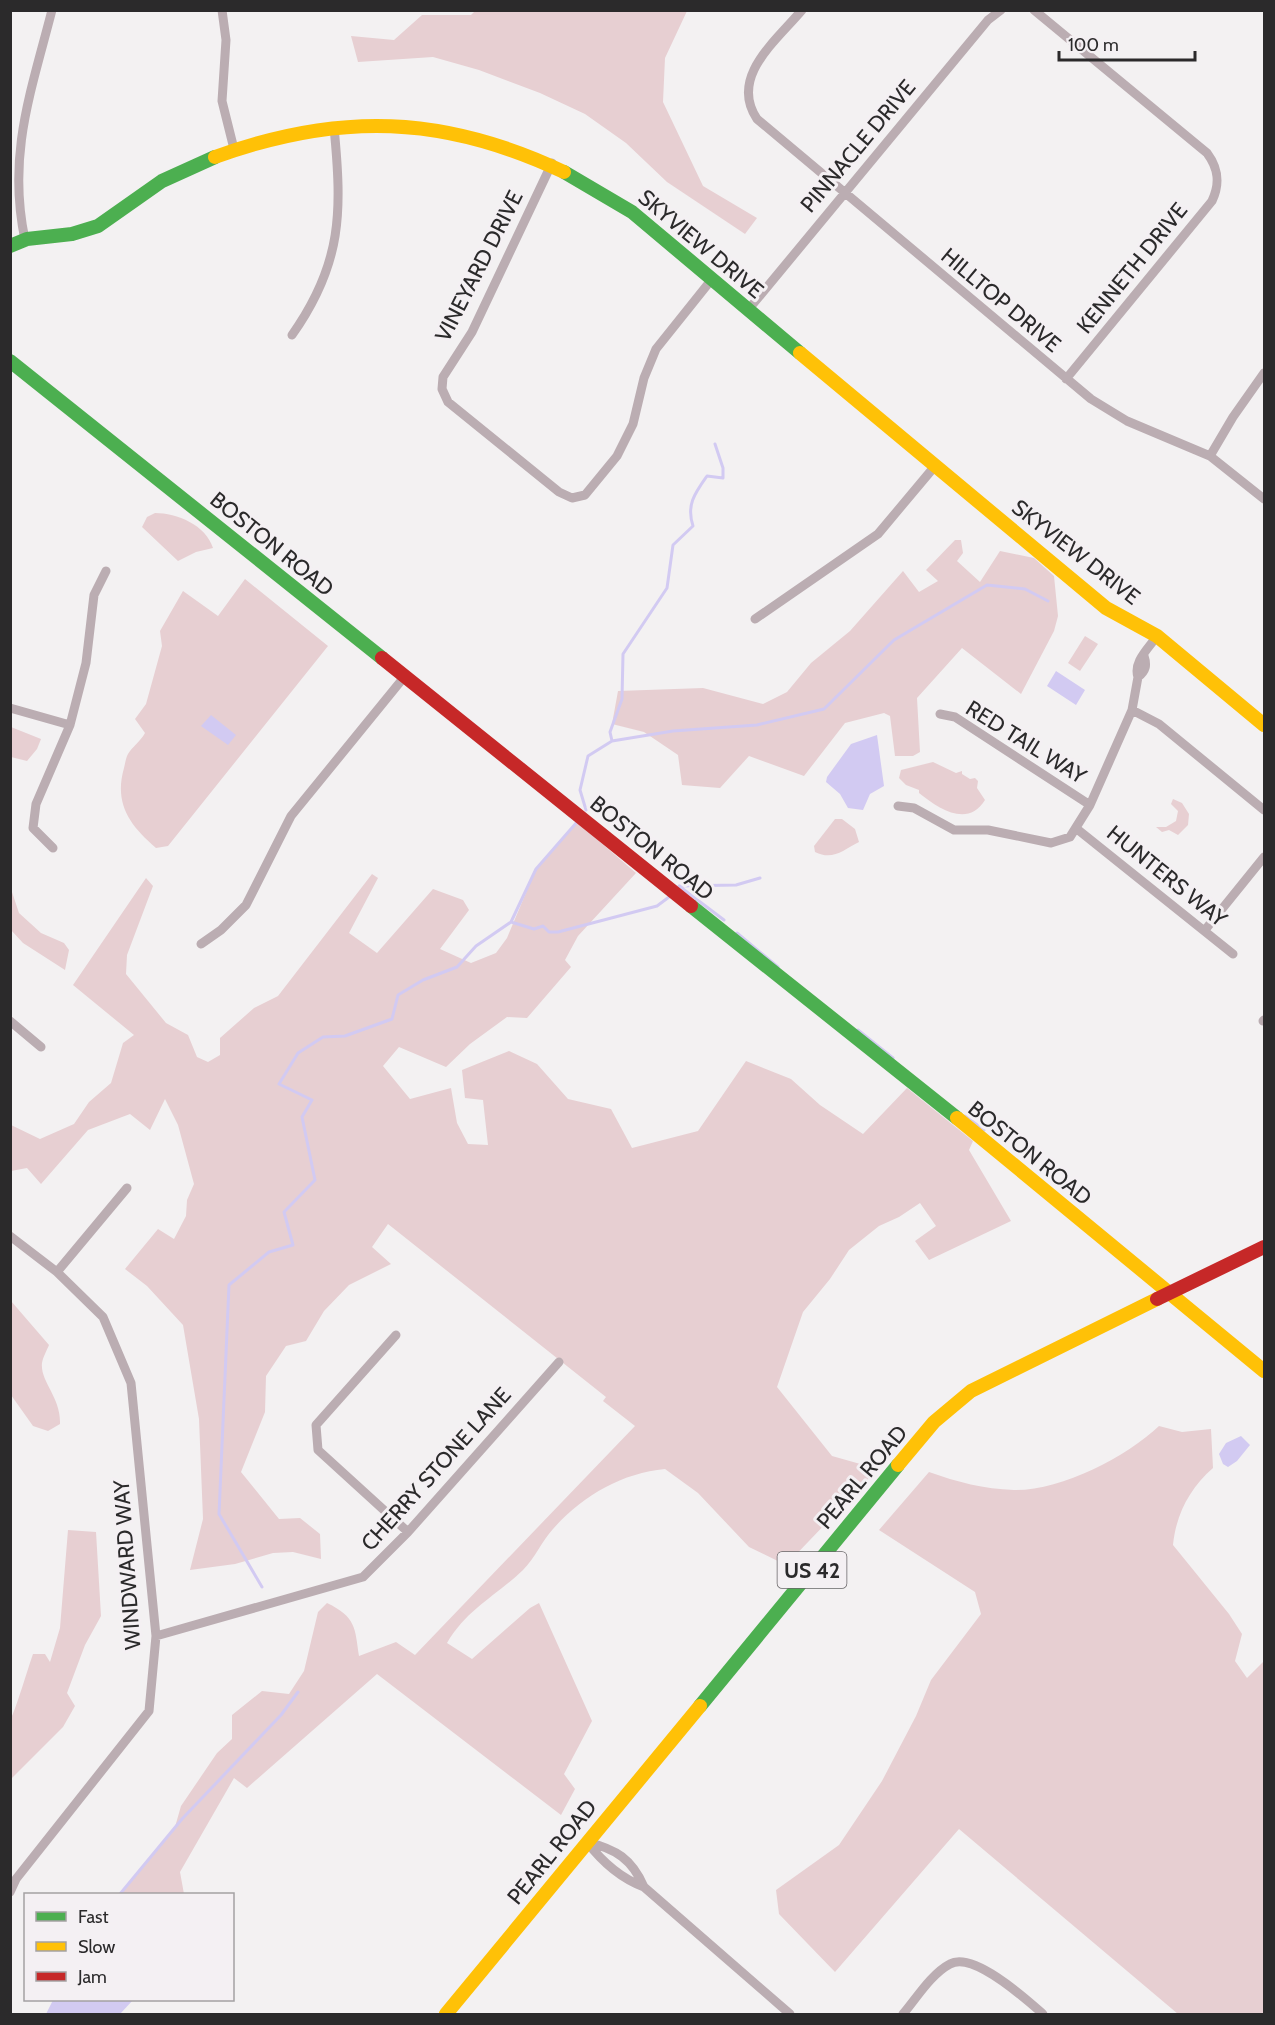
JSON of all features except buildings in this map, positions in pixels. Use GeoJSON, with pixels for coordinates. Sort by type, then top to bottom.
{"type":"FeatureCollection","features":[{"type":"Feature","properties":{"kind":"street"},"geometry":{"type":"LineString","coordinates":[[25,240],[17,194],[18,152],[52,10]]}},
{"type":"Feature","properties":{"kind":"street"},"geometry":{"type":"LineString","coordinates":[[222,10],[226,40],[222,101],[234,149]]}},
{"type":"Feature","properties":{"kind":"street","name":"HILLTOP DRIVE"},"geometry":{"type":"LineString","coordinates":[[802,10],[757,64],[748,81],[746,91],[748,102],[756,119],[1091,399],[1126,421],[1210,456],[1264,499]]}},
{"type":"Feature","properties":{"kind":"street","name":"PINNACLE DRIVE"},"geometry":{"type":"LineString","coordinates":[[748,310],[988,20],[1001,10]]}},
{"type":"Feature","properties":{"kind":"street","name":"KENNETH DRIVE"},"geometry":{"type":"LineString","coordinates":[[1034,10],[1207,153],[1218,178],[1212,201],[1066,379]]}},
{"type":"Feature","properties":{"kind":"street","name":"SKYVIEW DRIVE"},"geometry":{"type":"LineString","coordinates":[[10,246],[25,240],[62,236],[98,225],[152,187],[234,149],[275,136],[367,124],[433,128],[490,140],[552,164],[606,194],[632,212],[1106,608],[1156,636],[1264,725]]}},
{"type":"Feature","properties":{"kind":"street"},"geometry":{"type":"LineString","coordinates":[[292,335],[310,307],[325,276],[337,230],[339,187],[334,127]]}},
{"type":"Feature","properties":{"kind":"street","name":"VINEYARD DRIVE"},"geometry":{"type":"LineString","coordinates":[[552,164],[472,332],[447,369],[442,385],[448,402],[559,492],[572,498],[591,490],[626,440],[639,406],[644,378],[656,349],[712,279]]}},
{"type":"Feature","properties":{"kind":"street","name":"BOSTON ROAD"},"geometry":{"type":"LineString","coordinates":[[10,361],[405,676],[1264,1371]]}},
{"type":"Feature","properties":{"kind":"street"},"geometry":{"type":"LineString","coordinates":[[1210,456],[1264,373]]}},
{"type":"Feature","properties":{"kind":"street"},"geometry":{"type":"LineString","coordinates":[[755,619],[878,534],[935,466]]}},
{"type":"Feature","properties":{"kind":"street"},"geometry":{"type":"LineString","coordinates":[[54,848],[33,828],[36,804],[70,724],[86,663],[94,595],[106,571]]}},
{"type":"Feature","properties":{"kind":"street"},"geometry":{"type":"LineString","coordinates":[[898,806],[914,808],[954,830],[988,830],[1051,843],[1061,842],[1077,829],[1090,805],[1132,710],[1139,660],[1156,636]]}},
{"type":"Feature","properties":{"kind":"street"},"geometry":{"type":"LineString","coordinates":[[201,944],[221,930],[246,905],[291,816],[405,676]]}},
{"type":"Feature","properties":{"kind":"street"},"geometry":{"type":"LineString","coordinates":[[10,708],[70,724]]}},
{"type":"Feature","properties":{"kind":"street"},"geometry":{"type":"LineString","coordinates":[[1132,710],[1159,724],[1264,810]]}},
{"type":"Feature","properties":{"kind":"street","name":"RED TAIL WAY"},"geometry":{"type":"LineString","coordinates":[[940,714],[966,724],[1090,805]]}},
{"type":"Feature","properties":{"kind":"street","name":"HUNTERS WAY"},"geometry":{"type":"LineString","coordinates":[[1077,829],[1233,954]]}},
{"type":"Feature","properties":{"kind":"street"},"geometry":{"type":"LineString","coordinates":[[1205,930],[1264,857]]}},
{"type":"Feature","properties":{"kind":"street"},"geometry":{"type":"LineString","coordinates":[[10,1021],[41,1047]]}},
{"type":"Feature","properties":{"kind":"street"},"geometry":{"type":"LineString","coordinates":[[57,1272],[127,1188]]}},
{"type":"Feature","properties":{"kind":"street","name":"WINDWARD WAY"},"geometry":{"type":"LineString","coordinates":[[10,1236],[57,1272],[103,1317],[131,1383],[156,1636],[149,1711],[22,1870],[10,1892]]}},
{"type":"Feature","properties":{"kind":"street","name":"PEARL ROAD"},"geometry":{"type":"LineString","coordinates":[[446,2014],[941,1415],[971,1391],[1168,1292],[1264,1247]]}},
{"type":"Feature","properties":{"kind":"street"},"geometry":{"type":"LineString","coordinates":[[396,1335],[316,1425],[318,1450],[408,1532]]}},
{"type":"Feature","properties":{"kind":"street","name":"CHERRY STONE LANE"},"geometry":{"type":"LineString","coordinates":[[156,1636],[363,1577],[408,1532],[559,1362]]}},
{"type":"Feature","properties":{"kind":"street"},"geometry":{"type":"LineString","coordinates":[[587,1842],[600,1859],[627,1881],[644,1887],[790,2014]]}},
{"type":"Feature","properties":{"kind":"street"},"geometry":{"type":"LineString","coordinates":[[587,1842],[610,1847],[637,1871],[644,1887]]}},
{"type":"Feature","properties":{"kind":"street"},"geometry":{"type":"LineString","coordinates":[[903,2014],[938,1973],[950,1963],[960,1961],[973,1964],[987,1972],[1043,2014]]}},
{"type":"Feature","properties":{"kind":"shaded area"},"geometry":{"type":"Polygon","coordinates":[[[475,11],[687,11],[665,58],[663,102],[703,186],[757,218],[745,234],[667,182],[626,143],[585,114],[540,93],[479,70],[433,57],[358,62],[351,36],[394,40],[422,15],[471,15],[475,11]]]}},
{"type":"Feature","properties":{"kind":"shaded area"},"geometry":{"type":"Polygon","coordinates":[[[155,513],[172,515],[190,522],[204,533],[213,548],[196,552],[178,561],[142,527],[147,517],[155,513]]]}},
{"type":"Feature","properties":{"kind":"shaded area"},"geometry":{"type":"Polygon","coordinates":[[[955,540],[961,540],[963,553],[957,561],[980,582],[1000,551],[1034,558],[1054,576],[1058,616],[1054,631],[1021,694],[962,648],[917,698],[920,752],[913,756],[895,756],[890,716],[884,713],[845,723],[804,776],[749,756],[720,788],[682,785],[678,755],[644,732],[612,724],[618,691],[703,688],[763,704],[787,692],[811,663],[850,631],[903,571],[919,592],[938,581],[926,570],[955,540]]]}},
{"type":"Feature","properties":{"kind":"shaded area"},"geometry":{"type":"Polygon","coordinates":[[[245,579],[328,646],[168,846],[156,848],[138,831],[126,813],[121,781],[127,755],[145,733],[135,719],[146,704],[162,646],[160,631],[183,591],[218,616],[245,579]]]}},
{"type":"Feature","properties":{"kind":"shaded area"},"geometry":{"type":"Polygon","coordinates":[[[1085,636],[1098,644],[1080,671],[1068,663],[1085,636]]]}},
{"type":"Feature","properties":{"kind":"shaded area"},"geometry":{"type":"Polygon","coordinates":[[[1056,671],[1085,690],[1076,705],[1047,686],[1056,671]]]}},
{"type":"Feature","properties":{"kind":"shaded area"},"geometry":{"type":"Polygon","coordinates":[[[211,715],[236,735],[228,745],[201,726],[211,715]]]}},
{"type":"Feature","properties":{"kind":"shaded area"},"geometry":{"type":"Polygon","coordinates":[[[11,727],[41,739],[37,749],[27,761],[11,757],[11,727]]]}},
{"type":"Feature","properties":{"kind":"shaded area"},"geometry":{"type":"Polygon","coordinates":[[[877,735],[884,786],[870,794],[863,810],[848,808],[840,794],[826,782],[827,777],[851,744],[877,735]]]}},
{"type":"Feature","properties":{"kind":"shaded area"},"geometry":{"type":"Polygon","coordinates":[[[933,762],[956,773],[962,771],[962,774],[970,779],[975,778],[978,781],[977,788],[985,800],[970,813],[953,813],[935,805],[919,793],[919,790],[906,785],[899,778],[901,770],[933,762]]]}},
{"type":"Feature","properties":{"kind":"shaded area"},"geometry":{"type":"Polygon","coordinates":[[[1173,799],[1182,803],[1189,814],[1188,825],[1178,835],[1169,830],[1162,832],[1156,827],[1166,827],[1176,821],[1178,811],[1171,804],[1173,799]]]}},
{"type":"Feature","properties":{"kind":"shaded area"},"geometry":{"type":"Polygon","coordinates":[[[835,819],[842,819],[855,829],[859,842],[833,855],[815,852],[814,846],[835,819]]]}},
{"type":"Feature","properties":{"kind":"shaded area"},"geometry":{"type":"Polygon","coordinates":[[[577,822],[636,873],[578,936],[565,960],[571,967],[527,1018],[507,1017],[470,1044],[446,1067],[399,1047],[383,1066],[410,1099],[451,1088],[457,1123],[468,1144],[488,1145],[483,1100],[465,1098],[462,1070],[509,1051],[537,1064],[568,1099],[611,1109],[632,1148],[698,1131],[746,1061],[791,1079],[820,1105],[863,1134],[907,1088],[973,1141],[969,1150],[1011,1221],[929,1260],[915,1241],[936,1226],[920,1203],[899,1217],[879,1226],[849,1250],[830,1279],[803,1312],[777,1387],[832,1456],[878,1469],[786,1565],[749,1547],[698,1493],[665,1469],[649,1471],[618,1481],[577,1506],[553,1529],[523,1570],[473,1612],[455,1631],[447,1643],[472,1659],[530,1608],[539,1603],[592,1721],[564,1774],[575,1789],[561,1815],[377,1674],[247,1788],[234,1778],[180,1872],[184,1893],[121,1893],[175,1827],[181,1806],[217,1753],[232,1739],[232,1715],[262,1691],[289,1694],[304,1671],[318,1612],[327,1603],[344,1613],[349,1619],[355,1631],[359,1656],[396,1642],[415,1655],[635,1426],[603,1401],[606,1397],[388,1224],[372,1247],[391,1264],[349,1285],[324,1311],[306,1341],[286,1346],[266,1376],[265,1412],[241,1472],[279,1519],[300,1518],[320,1534],[321,1559],[293,1552],[273,1553],[235,1564],[190,1570],[203,1519],[199,1419],[183,1325],[147,1286],[125,1269],[158,1229],[174,1239],[186,1216],[187,1200],[194,1184],[178,1125],[165,1099],[150,1130],[130,1114],[88,1130],[41,1184],[27,1168],[11,1171],[11,1125],[40,1139],[74,1124],[89,1102],[111,1083],[123,1043],[134,1035],[73,985],[146,878],[153,886],[127,955],[126,974],[166,1023],[188,1035],[197,1057],[208,1062],[220,1055],[220,1038],[254,1008],[278,996],[372,874],[378,878],[349,933],[377,953],[433,889],[463,900],[469,910],[440,949],[471,963],[496,953],[507,938],[536,869],[577,822]]]}},
{"type":"Feature","properties":{"kind":"shaded area"},"geometry":{"type":"Polygon","coordinates":[[[11,889],[19,913],[41,933],[64,943],[69,950],[65,970],[23,943],[11,930],[11,889]]]}},
{"type":"Feature","properties":{"kind":"shaded area"},"geometry":{"type":"Polygon","coordinates":[[[11,1301],[49,1345],[42,1370],[57,1406],[60,1424],[48,1431],[33,1426],[11,1395],[11,1301]]]}},
{"type":"Feature","properties":{"kind":"shaded area"},"geometry":{"type":"Polygon","coordinates":[[[1159,1426],[1182,1432],[1211,1429],[1213,1468],[1197,1484],[1186,1502],[1177,1523],[1173,1545],[1229,1614],[1242,1634],[1235,1661],[1247,1678],[1264,1661],[1264,2014],[1178,2014],[959,1829],[835,1972],[779,1914],[776,1890],[839,1845],[882,1781],[916,1716],[931,1680],[981,1614],[975,1592],[879,1530],[929,1472],[981,1487],[1014,1490],[1052,1485],[1111,1460],[1159,1426]]]}},
{"type":"Feature","properties":{"kind":"shaded area"},"geometry":{"type":"Polygon","coordinates":[[[1241,1436],[1250,1445],[1237,1461],[1228,1467],[1223,1464],[1219,1454],[1226,1443],[1241,1436]]]}},
{"type":"Feature","properties":{"kind":"shaded area"},"geometry":{"type":"Polygon","coordinates":[[[68,1530],[96,1532],[101,1616],[85,1645],[67,1693],[75,1706],[63,1727],[11,1779],[11,1718],[33,1654],[45,1654],[50,1662],[60,1628],[68,1530]]]}},
{"type":"Feature","properties":{"kind":"shaded area"},"geometry":{"type":"Polygon","coordinates":[[[52,2001],[132,2001],[120,2014],[46,2014],[52,2001]]]}},
{"type":"Feature","properties":{"kind":"waterway"},"geometry":{"type":"LineString","coordinates":[[612,741],[610,732],[622,699],[623,654],[667,588],[673,545],[693,526],[691,505],[695,494],[707,476],[723,478],[723,468],[715,444]]}},
{"type":"Feature","properties":{"kind":"waterway"},"geometry":{"type":"LineString","coordinates":[[586,810],[580,790],[588,756],[612,741],[673,731],[757,725],[824,709],[894,640],[987,585],[1025,589],[1048,601]]}},
{"type":"Feature","properties":{"kind":"waterway"},"geometry":{"type":"LineString","coordinates":[[262,1587],[219,1514],[229,1285],[269,1252],[293,1245],[284,1212],[315,1180],[302,1117],[312,1100],[279,1084],[298,1053],[323,1037],[345,1036],[392,1019],[398,995],[423,980],[457,967],[476,946],[511,922],[536,869],[577,822]]}},
{"type":"Feature","properties":{"kind":"waterway"},"geometry":{"type":"LineString","coordinates":[[679,886],[736,885],[760,878]]}},
{"type":"Feature","properties":{"kind":"waterway"},"geometry":{"type":"LineString","coordinates":[[679,886],[724,920]]}},
{"type":"Feature","properties":{"kind":"waterway"},"geometry":{"type":"LineString","coordinates":[[511,922],[534,929],[543,926],[549,932],[558,932],[657,906],[669,897]]}},
{"type":"Feature","properties":{"kind":"waterway"},"geometry":{"type":"LineString","coordinates":[[737,933],[778,967]]}},
{"type":"Feature","properties":{"kind":"waterway"},"geometry":{"type":"LineString","coordinates":[[858,1030],[893,1058]]}},
{"type":"Feature","properties":{"kind":"waterway"},"geometry":{"type":"LineString","coordinates":[[965,1116],[984,1130]]}},
{"type":"Feature","properties":{"kind":"waterway"},"geometry":{"type":"LineString","coordinates":[[121,1893],[182,1819],[281,1715],[298,1692]]}},
{"type":"Feature","properties":{"kind":"traffic: fast"},"geometry":{"type":"LineString","coordinates":[[10,246],[27,239],[72,234],[98,226],[162,181],[215,157]]}},
{"type":"Feature","properties":{"kind":"traffic: fast"},"geometry":{"type":"LineString","coordinates":[[564,172],[632,212],[800,353]]}},
{"type":"Feature","properties":{"kind":"traffic: fast"},"geometry":{"type":"LineString","coordinates":[[10,361],[382,658]]}},
{"type":"Feature","properties":{"kind":"traffic: fast"},"geometry":{"type":"LineString","coordinates":[[691,906],[957,1118]]}},
{"type":"Feature","properties":{"kind":"traffic: fast"},"geometry":{"type":"LineString","coordinates":[[700,1706],[898,1465]]}},
{"type":"Feature","properties":{"kind":"traffic: slow"},"geometry":{"type":"LineString","coordinates":[[215,157],[261,142],[305,132],[348,127],[391,126],[434,130],[476,139],[520,153],[564,172]]}},
{"type":"Feature","properties":{"kind":"traffic: slow"},"geometry":{"type":"LineString","coordinates":[[800,353],[1106,608],[1157,636],[1264,725]]}},
{"type":"Feature","properties":{"kind":"traffic: slow"},"geometry":{"type":"LineString","coordinates":[[957,1118],[1264,1371]]}},
{"type":"Feature","properties":{"kind":"traffic: slow"},"geometry":{"type":"LineString","coordinates":[[898,1465],[934,1422],[971,1391],[1157,1299]]}},
{"type":"Feature","properties":{"kind":"traffic: slow"},"geometry":{"type":"LineString","coordinates":[[446,2014],[700,1706]]}},
{"type":"Feature","properties":{"kind":"traffic: jam"},"geometry":{"type":"LineString","coordinates":[[382,658],[691,906]]}},
{"type":"Feature","properties":{"kind":"traffic: jam"},"geometry":{"type":"LineString","coordinates":[[1157,1299],[1264,1247]]}}]}
